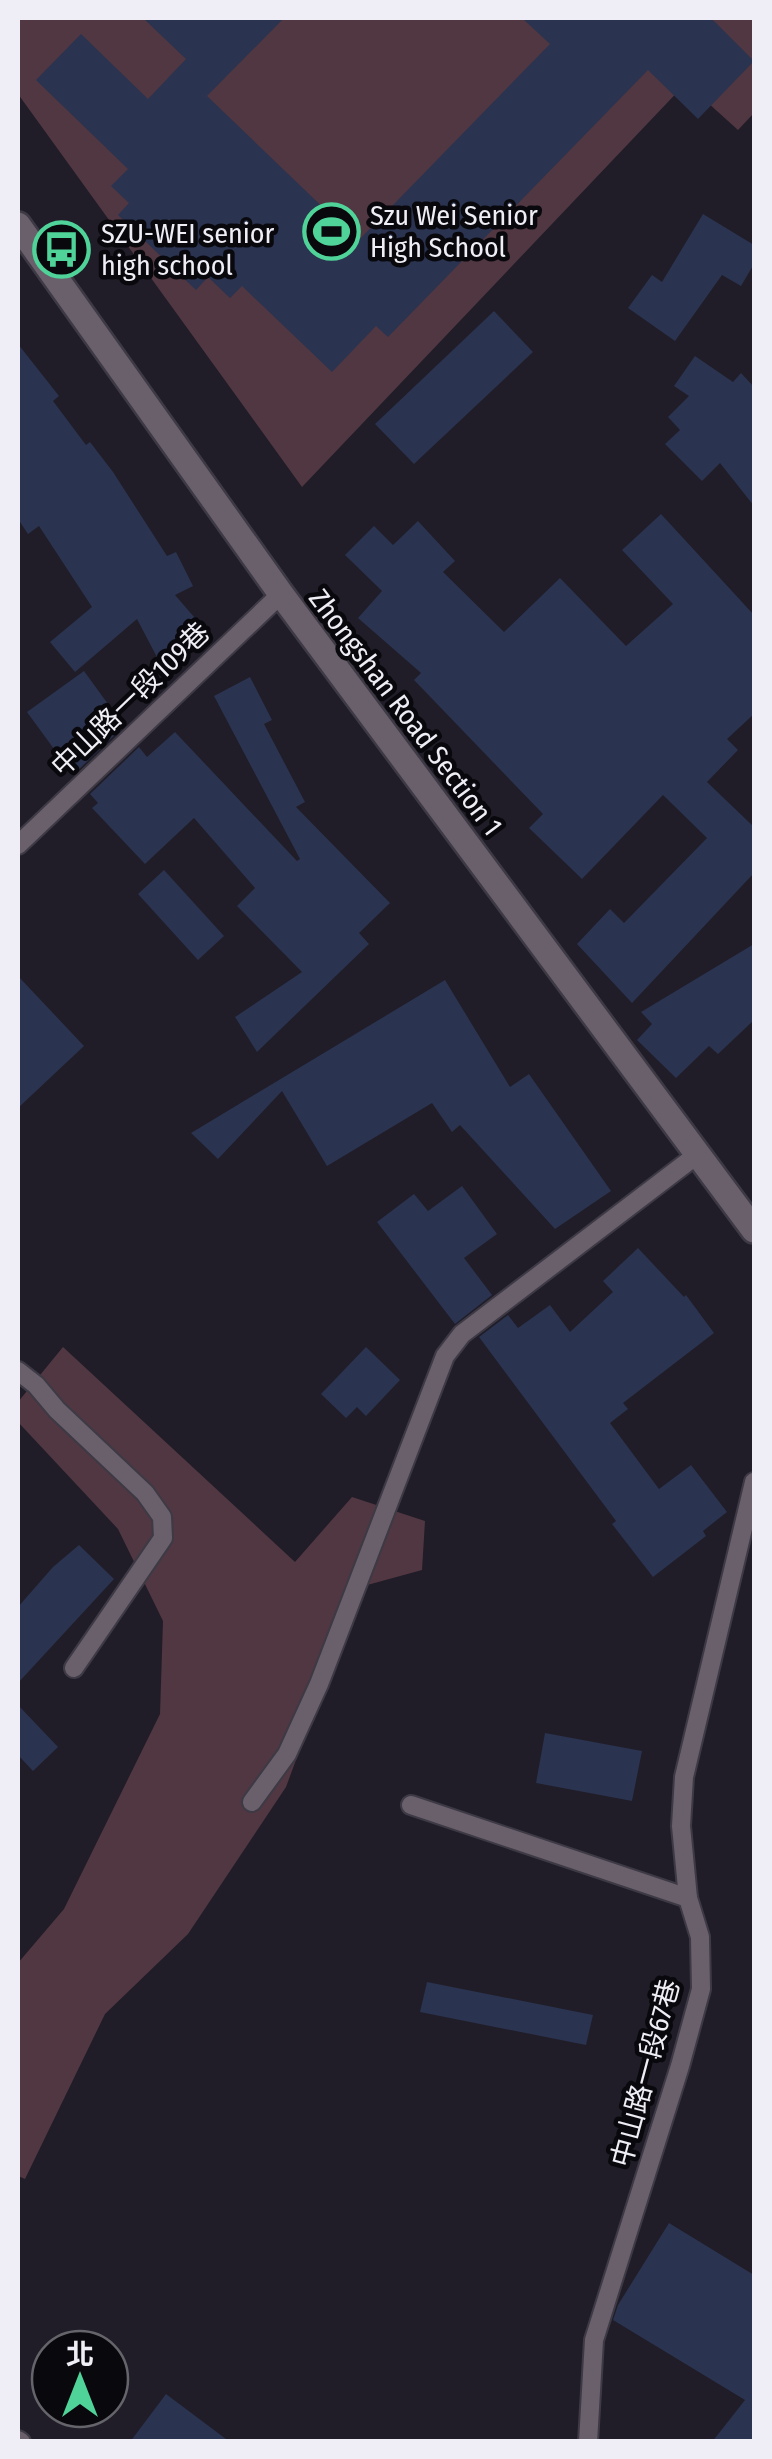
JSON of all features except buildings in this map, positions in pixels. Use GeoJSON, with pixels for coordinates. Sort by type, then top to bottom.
{"type":"FeatureCollection","features":[{"type":"Feature","properties":{"kind":"street","name":"Zhongshan Road Section 1"},"geometry":{"type":"LineString","coordinates":[[18,225],[281,594],[754,1230]]}},
{"type":"Feature","properties":{"kind":"lane","name":"中山路一段109巷"},"geometry":{"type":"LineString","coordinates":[[18,844],[281,594]]}},
{"type":"Feature","properties":{"kind":"lane"},"geometry":{"type":"LineString","coordinates":[[252,1802],[287,1754],[319,1684],[445,1356],[462,1334],[698,1154]]}},
{"type":"Feature","properties":{"kind":"lane"},"geometry":{"type":"LineString","coordinates":[[18,1371],[145,1493],[162,1517],[163,1538],[74,1668]]}},
{"type":"Feature","properties":{"kind":"lane","name":"中山路一段67巷"},"geometry":{"type":"LineString","coordinates":[[588,2442],[594,2340],[701,1989],[700,1938],[688,1898],[681,1826],[684,1777],[754,1482]]}},
{"type":"Feature","properties":{"kind":"lane"},"geometry":{"type":"LineString","coordinates":[[410,1805],[688,1898]]}},
{"type":"Feature","properties":{"kind":"shaded area","name":"Szu Wei Senior High School"},"geometry":{"type":"Polygon","coordinates":[[[21,18],[754,18],[754,113],[738,130],[686,83],[302,487],[18,94],[21,18]]]}},
{"type":"Feature","properties":{"kind":"shaded area"},"geometry":{"type":"Polygon","coordinates":[[[63,1347],[295,1562],[352,1497],[425,1521],[422,1570],[360,1587],[286,1787],[188,1934],[105,2014],[25,2179],[18,2176],[18,1963],[64,1909],[160,1714],[163,1621],[118,1529],[18,1422],[18,1402],[63,1347]]]}},
{"type":"Feature","properties":{"kind":"place","name":"Szu Wei Senior High School"},"geometry":{"type":"Point","coordinates":[331,231]}},
{"type":"Feature","properties":{"kind":"place","name":"SZU-WEI senior high school"},"geometry":{"type":"Point","coordinates":[62,249]}}]}
